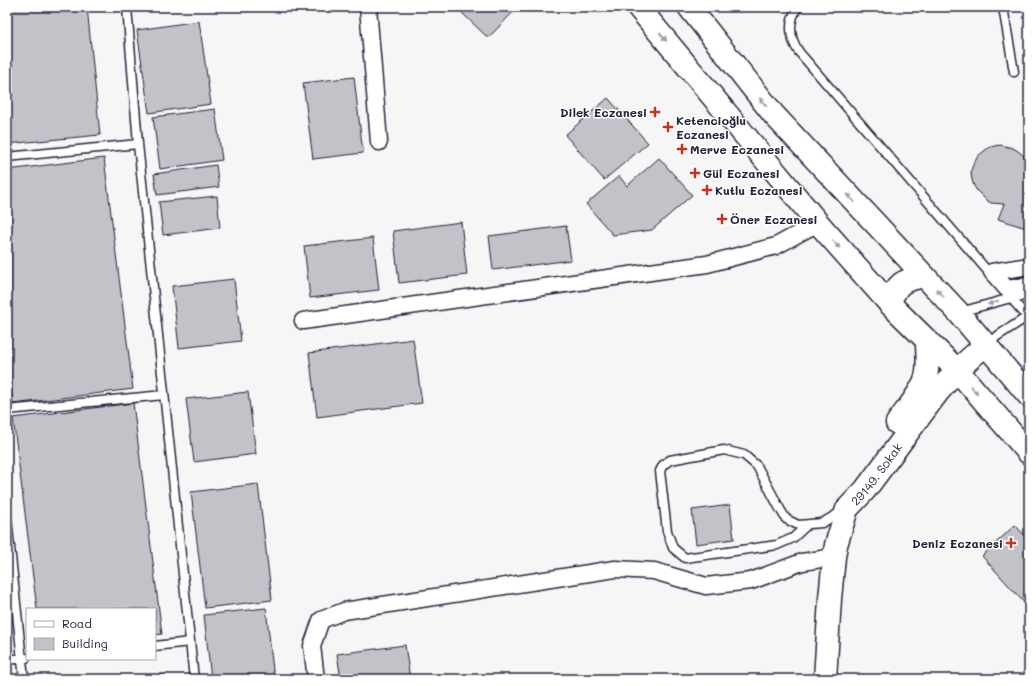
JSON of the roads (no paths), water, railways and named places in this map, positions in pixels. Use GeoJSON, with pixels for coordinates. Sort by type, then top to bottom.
{"type":"FeatureCollection","features":[{"type":"Feature","properties":{"kind":"street"},"geometry":{"type":"LineString","coordinates":[[368,7],[379,142]]}},
{"type":"Feature","properties":{"kind":"street"},"geometry":{"type":"LineString","coordinates":[[638,7],[818,224],[889,303],[957,370],[1029,453]]}},
{"type":"Feature","properties":{"kind":"street"},"geometry":{"type":"LineString","coordinates":[[689,7],[774,115],[958,312],[1029,396]]}},
{"type":"Feature","properties":{"kind":"street"},"geometry":{"type":"LineString","coordinates":[[303,321],[707,264],[776,246],[818,224]]}},
{"type":"Feature","properties":{"kind":"street"},"geometry":{"type":"LineString","coordinates":[[1029,266],[992,272],[1007,289],[1029,285]]}},
{"type":"Feature","properties":{"kind":"street"},"geometry":{"type":"LineString","coordinates":[[889,303],[896,289],[902,283],[907,280],[924,276]]}},
{"type":"Feature","properties":{"kind":"street"},"geometry":{"type":"LineString","coordinates":[[847,509],[853,482],[923,386],[928,366],[927,342]]}},
{"type":"Feature","properties":{"kind":"street","name":"29149. Sokak"},"geometry":{"type":"LineString","coordinates":[[825,679],[834,557],[847,509],[865,490],[938,392],[957,370],[985,345]]}},
{"type":"Feature","properties":{"kind":"street"},"geometry":{"type":"LineString","coordinates":[[316,679],[312,646],[321,620],[344,611],[615,569],[654,571],[706,586],[751,580],[802,562],[834,557]]}},
{"type":"Feature","properties":{"kind":"lane"},"geometry":{"type":"LineString","coordinates":[[127,7],[138,144],[194,679]]}},
{"type":"Feature","properties":{"kind":"lane"},"geometry":{"type":"LineString","coordinates":[[798,7],[792,20],[791,31],[793,42],[799,52],[1028,318],[985,345]]}},
{"type":"Feature","properties":{"kind":"lane"},"geometry":{"type":"LineString","coordinates":[[1003,7],[1014,72]]}},
{"type":"Feature","properties":{"kind":"lane"},"geometry":{"type":"LineString","coordinates":[[7,157],[138,144]]}},
{"type":"Feature","properties":{"kind":"lane"},"geometry":{"type":"LineString","coordinates":[[958,312],[1011,298],[1029,295]]}},
{"type":"Feature","properties":{"kind":"lane"},"geometry":{"type":"LineString","coordinates":[[7,410],[164,395]]}},
{"type":"Feature","properties":{"kind":"lane"},"geometry":{"type":"LineString","coordinates":[[807,525],[793,538],[777,545],[685,558],[673,548],[667,531],[660,471],[663,464],[670,460],[724,450],[744,454],[757,466],[786,518],[798,525],[822,524],[847,509]]}},
{"type":"Feature","properties":{"kind":"lane"},"geometry":{"type":"LineString","coordinates":[[7,519],[25,658],[24,679]]}},
{"type":"Feature","properties":{"kind":"lane"},"geometry":{"type":"LineString","coordinates":[[156,646],[190,642]]}},
{"type":"Feature","properties":{"kind":"lane"},"geometry":{"type":"LineString","coordinates":[[7,660],[25,658]]}},
{"type":"Feature","properties":{"kind":"place","name":"Dilek Eczanesi"},"geometry":{"type":"Point","coordinates":[655,112]}},
{"type":"Feature","properties":{"kind":"place","name":"Ketencioğlu Eczanesi"},"geometry":{"type":"Point","coordinates":[668,127]}},
{"type":"Feature","properties":{"kind":"place","name":"Merve Eczanesi"},"geometry":{"type":"Point","coordinates":[682,149]}},
{"type":"Feature","properties":{"kind":"place","name":"Gül Eczanesi"},"geometry":{"type":"Point","coordinates":[695,173]}},
{"type":"Feature","properties":{"kind":"place","name":"Kutlu Eczanesi"},"geometry":{"type":"Point","coordinates":[707,190]}},
{"type":"Feature","properties":{"kind":"place","name":"Öner Eczanesi"},"geometry":{"type":"Point","coordinates":[722,219]}},
{"type":"Feature","properties":{"kind":"place","name":"Deniz Eczanesi"},"geometry":{"type":"Point","coordinates":[1011,543]}}]}
